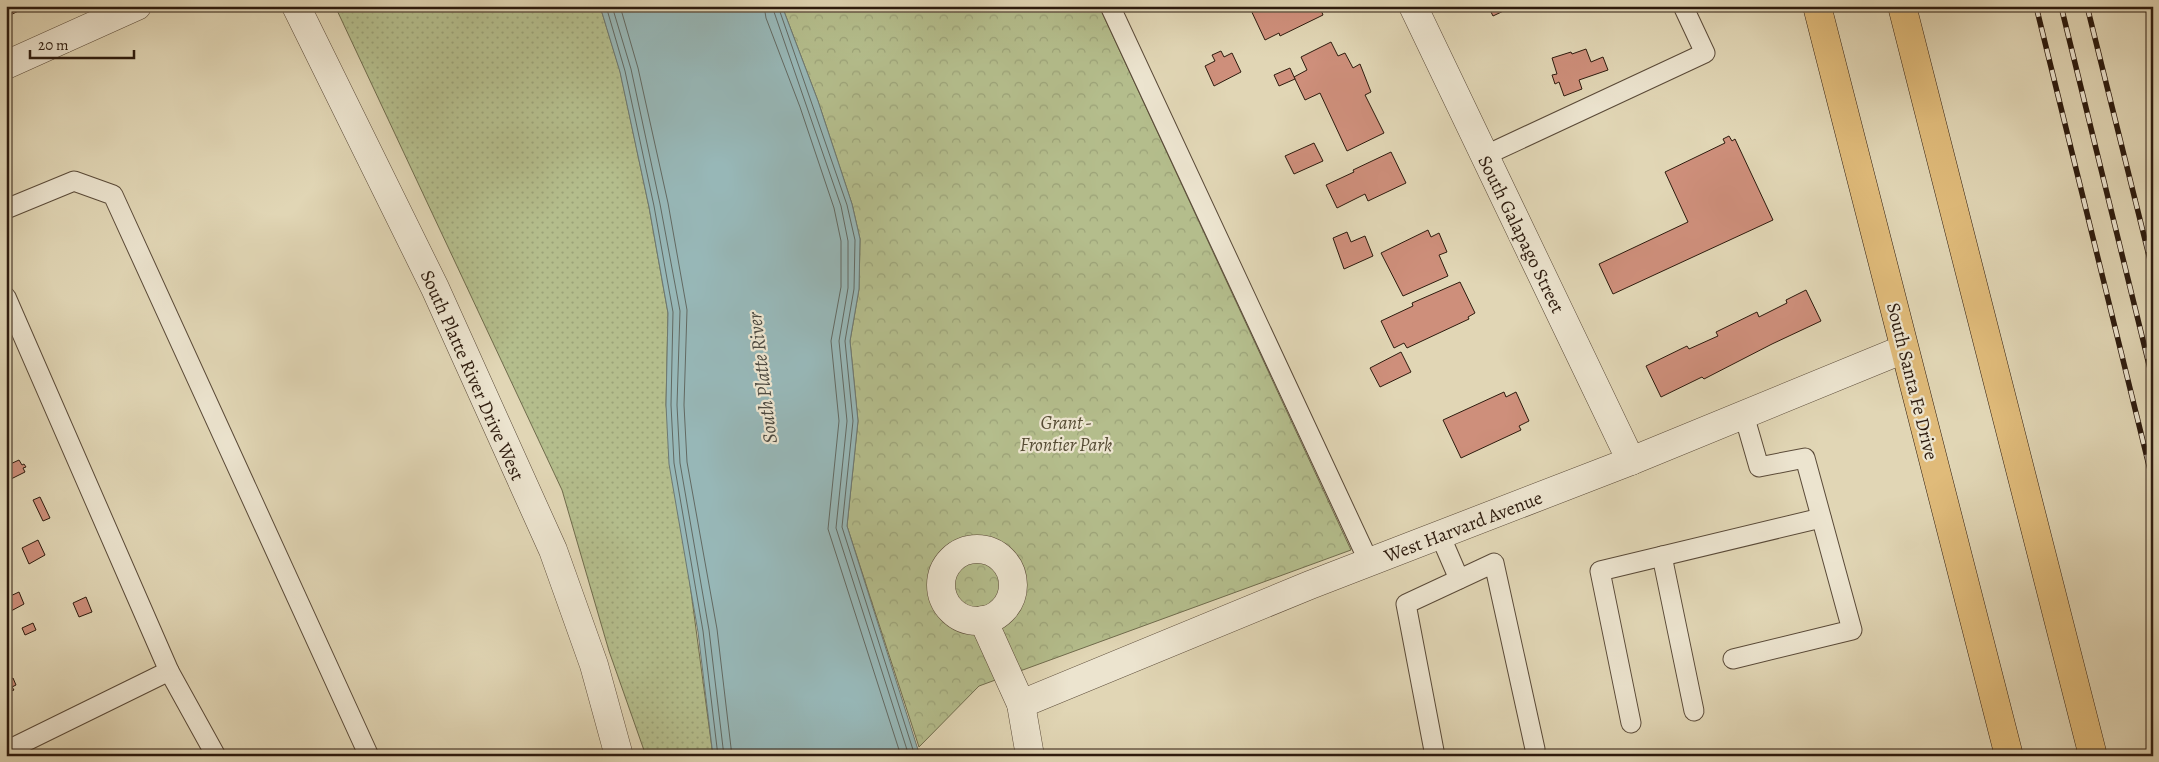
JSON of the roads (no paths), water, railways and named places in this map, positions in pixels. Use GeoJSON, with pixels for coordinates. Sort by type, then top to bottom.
{"type":"FeatureCollection","features":[{"type":"Feature","properties":{"kind":"highway","name":"South Santa Fe Drive"},"geometry":{"type":"LineString","coordinates":[[1817,6],[2010,756]]}},
{"type":"Feature","properties":{"kind":"highway"},"geometry":{"type":"LineString","coordinates":[[1902,6],[2093,756]]}},
{"type":"Feature","properties":{"kind":"street"},"geometry":{"type":"LineString","coordinates":[[6,65],[137,6]]}},
{"type":"Feature","properties":{"kind":"street","name":"South Platte River Drive West"},"geometry":{"type":"LineString","coordinates":[[296,6],[435,288],[553,550],[594,665],[619,756]]}},
{"type":"Feature","properties":{"kind":"street","name":"South Galapago Street"},"geometry":{"type":"LineString","coordinates":[[1413,6],[1631,462]]}},
{"type":"Feature","properties":{"kind":"street","name":"West Harvard Avenue"},"geometry":{"type":"LineString","coordinates":[[1021,704],[1369,562],[1631,462],[1904,349]]}},
{"type":"Feature","properties":{"kind":"street"},"geometry":{"type":"LineString","coordinates":[[983,620],[1021,704],[1030,756]]}},
{"type":"Feature","properties":{"kind":"lane"},"geometry":{"type":"LineString","coordinates":[[1110,6],[1369,562]]}},
{"type":"Feature","properties":{"kind":"lane"},"geometry":{"type":"LineString","coordinates":[[1484,156],[1704,53],[1683,6]]}},
{"type":"Feature","properties":{"kind":"lane"},"geometry":{"type":"LineString","coordinates":[[6,209],[74,181],[113,195],[369,756]]}},
{"type":"Feature","properties":{"kind":"lane"},"geometry":{"type":"LineString","coordinates":[[6,297],[169,671],[216,756]]}},
{"type":"Feature","properties":{"kind":"lane"},"geometry":{"type":"LineString","coordinates":[[1733,659],[1852,630],[1805,458],[1759,467],[1744,415]]}},
{"type":"Feature","properties":{"kind":"lane"},"geometry":{"type":"LineString","coordinates":[[1631,723],[1600,571],[1821,518]]}},
{"type":"Feature","properties":{"kind":"lane"},"geometry":{"type":"LineString","coordinates":[[1440,535],[1459,579]]}},
{"type":"Feature","properties":{"kind":"lane"},"geometry":{"type":"LineString","coordinates":[[1662,556],[1694,711]]}},
{"type":"Feature","properties":{"kind":"lane"},"geometry":{"type":"LineString","coordinates":[[1435,756],[1406,604],[1494,563],[1535,749]]}},
{"type":"Feature","properties":{"kind":"lane"},"geometry":{"type":"LineString","coordinates":[[6,751],[169,671]]}},
{"type":"Feature","properties":{"kind":"water","name":"South Platte River"},"geometry":{"type":"Polygon","coordinates":[[[600,6],[782,6],[818,101],[852,204],[860,239],[859,289],[850,341],[858,421],[847,526],[920,756],[713,756],[698,632],[669,464],[666,405],[668,313],[649,207],[620,72],[600,6]]]}},
{"type":"Feature","properties":{"kind":"tram line"},"geometry":{"type":"LineString","coordinates":[[2151,6],[2153,15]]}},
{"type":"Feature","properties":{"kind":"railway"},"geometry":{"type":"LineString","coordinates":[[2036,6],[2153,482]]}},
{"type":"Feature","properties":{"kind":"railway"},"geometry":{"type":"LineString","coordinates":[[2061,6],[2153,381]]}},
{"type":"Feature","properties":{"kind":"railway"},"geometry":{"type":"LineString","coordinates":[[2087,6],[2153,272]]}},
{"type":"Feature","properties":{"kind":"park label","name":"Grant - Frontier Park"},"geometry":{"type":"Point","coordinates":[1066,433]}}]}
